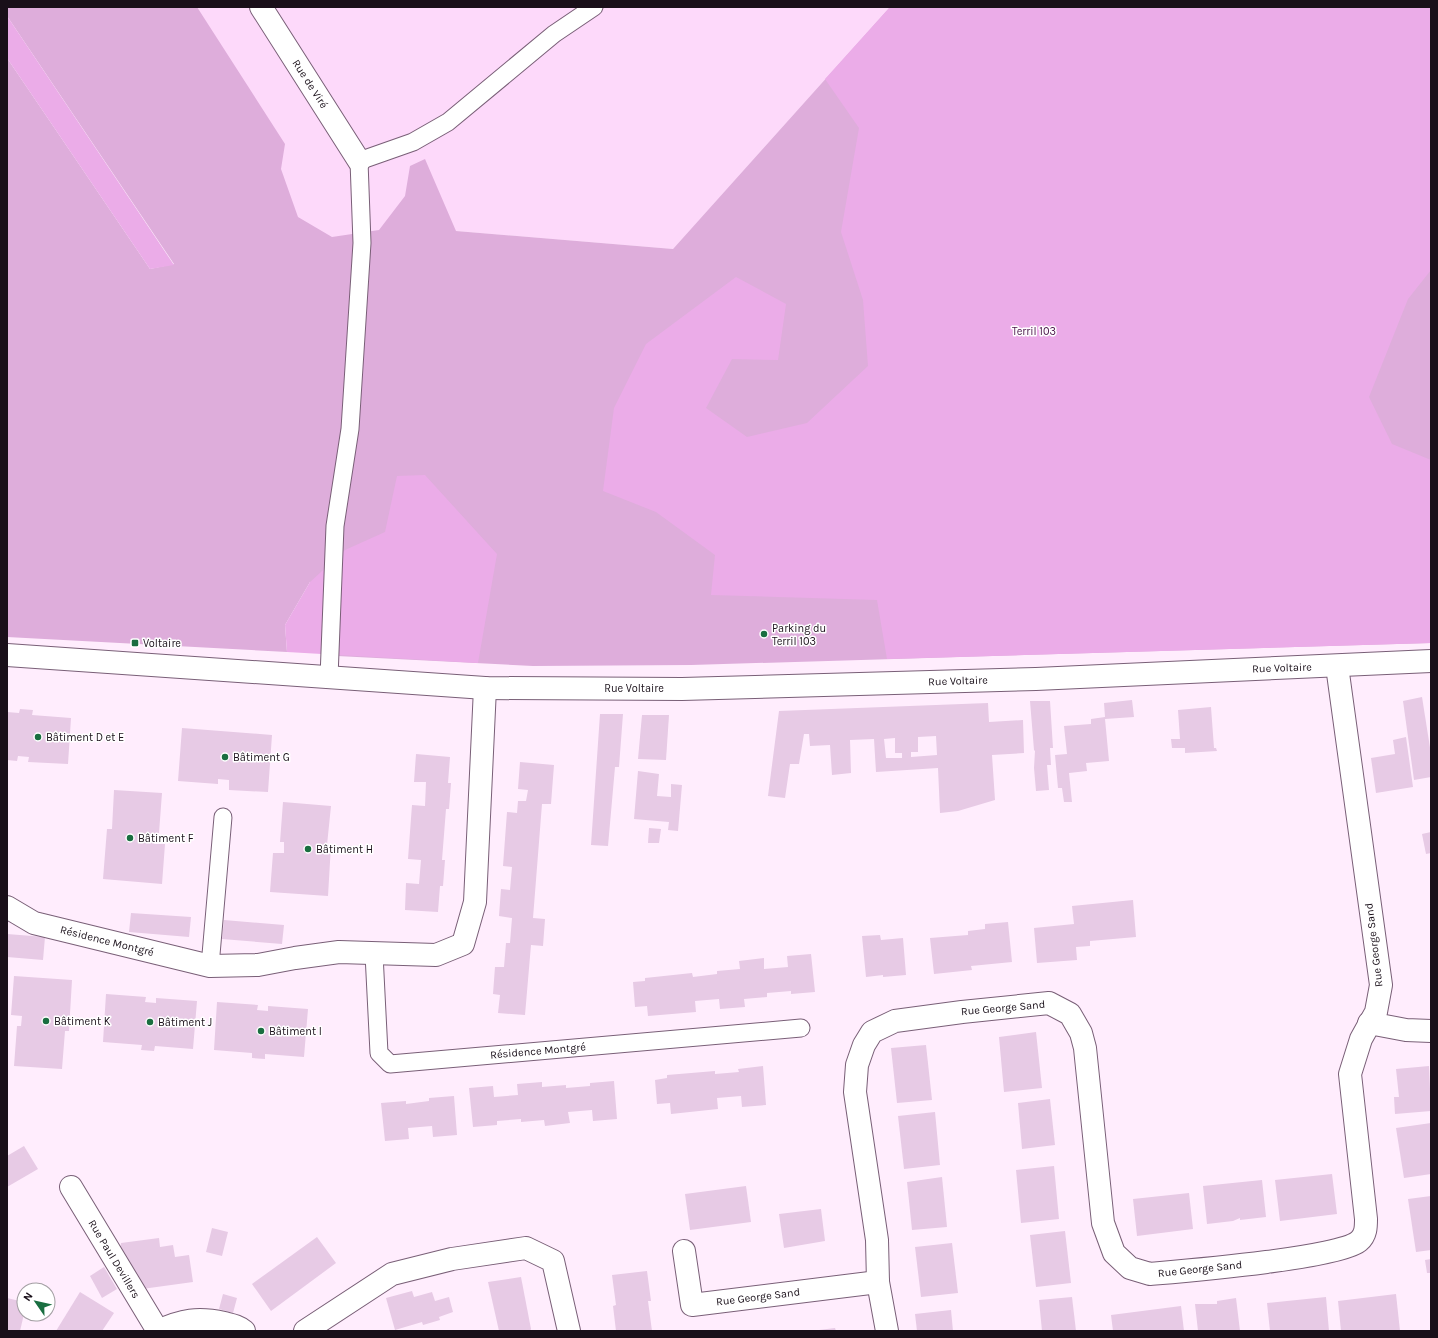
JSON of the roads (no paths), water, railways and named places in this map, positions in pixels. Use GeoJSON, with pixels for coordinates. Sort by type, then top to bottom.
{"type":"FeatureCollection","features":[{"type":"Feature","properties":{"kind":"street","name":"Rue de Viré"},"geometry":{"type":"LineString","coordinates":[[261,7],[360,160]]}},
{"type":"Feature","properties":{"kind":"street","name":"Rue Voltaire"},"geometry":{"type":"LineString","coordinates":[[7,655],[485,688],[682,689],[1028,679],[1431,661]]}},
{"type":"Feature","properties":{"kind":"street","name":"Rue George Sand"},"geometry":{"type":"LineString","coordinates":[[887,1331],[878,1282],[877,1240],[854,1092],[857,1065],[864,1045],[872,1032],[895,1021],[1049,1003],[1070,1014],[1081,1033],[1085,1048],[1103,1223],[1114,1253],[1130,1268],[1150,1274],[1284,1259],[1343,1249],[1359,1242],[1366,1231],[1366,1219],[1350,1074],[1361,1038],[1376,1012],[1381,985],[1337,666]]}},
{"type":"Feature","properties":{"kind":"street","name":"Résidence Montgré"},"geometry":{"type":"LineString","coordinates":[[7,907],[34,923],[210,966],[258,965],[339,952],[436,955],[464,944],[475,902],[485,688]]}},
{"type":"Feature","properties":{"kind":"street"},"geometry":{"type":"LineString","coordinates":[[1370,1023],[1406,1030],[1431,1031]]}},
{"type":"Feature","properties":{"kind":"street","name":"Rue Paul Devillers"},"geometry":{"type":"LineString","coordinates":[[71,1187],[158,1331]]}},
{"type":"Feature","properties":{"kind":"street"},"geometry":{"type":"LineString","coordinates":[[304,1331],[392,1274],[452,1258],[526,1248],[553,1261],[569,1331]]}},
{"type":"Feature","properties":{"kind":"street","name":"Rue George Sand"},"geometry":{"type":"LineString","coordinates":[[684,1251],[692,1305],[878,1282]]}},
{"type":"Feature","properties":{"kind":"street"},"geometry":{"type":"LineString","coordinates":[[158,1331],[177,1323],[205,1318],[239,1326],[244,1331]]}},
{"type":"Feature","properties":{"kind":"lane"},"geometry":{"type":"LineString","coordinates":[[329,677],[335,526],[350,429],[362,243],[360,160],[414,142],[448,122],[554,34],[594,7]]}},
{"type":"Feature","properties":{"kind":"lane"},"geometry":{"type":"LineString","coordinates":[[210,966],[223,817]]}},
{"type":"Feature","properties":{"kind":"lane","name":"Résidence Montgré"},"geometry":{"type":"LineString","coordinates":[[374,954],[379,1053],[390,1064],[801,1028]]}},
{"type":"Feature","properties":{"kind":"place","name":"Parking du Terril 103"},"geometry":{"type":"Point","coordinates":[764,634]}},
{"type":"Feature","properties":{"kind":"place","name":"Voltaire"},"geometry":{"type":"Point","coordinates":[135,643]}},
{"type":"Feature","properties":{"kind":"place","name":"Bâtiment D et E"},"geometry":{"type":"Point","coordinates":[38,737]}},
{"type":"Feature","properties":{"kind":"place","name":"Bâtiment G"},"geometry":{"type":"Point","coordinates":[225,757]}},
{"type":"Feature","properties":{"kind":"place","name":"Bâtiment F"},"geometry":{"type":"Point","coordinates":[130,838]}},
{"type":"Feature","properties":{"kind":"place","name":"Bâtiment H"},"geometry":{"type":"Point","coordinates":[308,849]}},
{"type":"Feature","properties":{"kind":"place","name":"Bâtiment K"},"geometry":{"type":"Point","coordinates":[46,1021]}},
{"type":"Feature","properties":{"kind":"place","name":"Bâtiment J"},"geometry":{"type":"Point","coordinates":[150,1022]}},
{"type":"Feature","properties":{"kind":"place","name":"Bâtiment I"},"geometry":{"type":"Point","coordinates":[261,1031]}},
{"type":"Feature","properties":{"kind":"park label","name":"Terril 103"},"geometry":{"type":"Point","coordinates":[1034,331]}}]}
